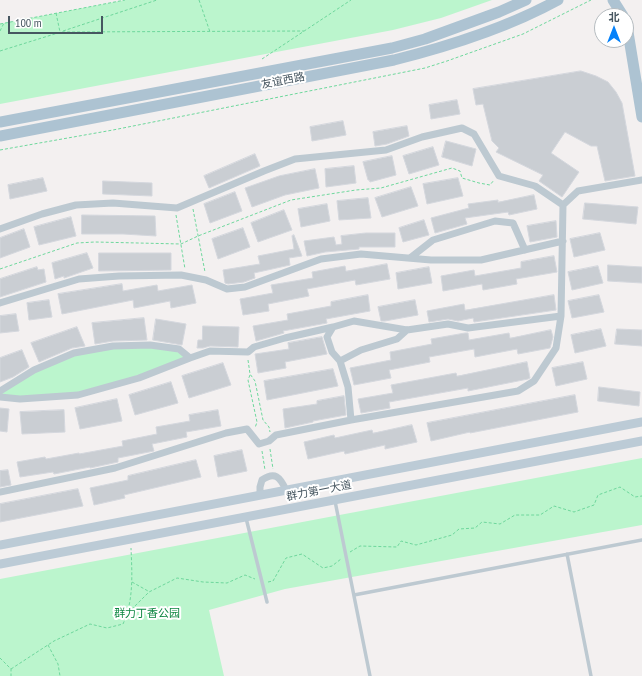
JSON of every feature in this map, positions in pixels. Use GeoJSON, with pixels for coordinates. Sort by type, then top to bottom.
{"type":"FeatureCollection","features":[{"type":"Feature","properties":{"kind":"main road","name":"友谊西路"},"geometry":{"type":"LineString","coordinates":[[0,122],[392,48],[425,39],[499,12],[526,0]]}},
{"type":"Feature","properties":{"kind":"main road","name":"友谊西路"},"geometry":{"type":"LineString","coordinates":[[0,136],[428,52],[506,24],[558,0]]}},
{"type":"Feature","properties":{"kind":"main road"},"geometry":{"type":"LineString","coordinates":[[630,48],[642,117]]}},
{"type":"Feature","properties":{"kind":"main road","name":"群力第一大道"},"geometry":{"type":"LineString","coordinates":[[0,545],[642,422]]}},
{"type":"Feature","properties":{"kind":"main road","name":"群力第一大道"},"geometry":{"type":"LineString","coordinates":[[0,564],[642,441]]}},
{"type":"Feature","properties":{"kind":"street"},"geometry":{"type":"LineString","coordinates":[[0,229],[42,214],[76,205],[113,203],[177,208],[295,159],[386,150],[422,137],[462,128],[474,134],[499,176],[535,186],[564,205]]}},
{"type":"Feature","properties":{"kind":"street"},"geometry":{"type":"LineString","coordinates":[[0,492],[115,468],[226,433],[247,429],[259,444],[268,441],[276,435],[351,420],[518,391],[534,381],[556,348],[561,316],[564,205],[578,191],[642,180]]}},
{"type":"Feature","properties":{"kind":"street"},"geometry":{"type":"LineString","coordinates":[[410,258],[433,240],[495,221],[513,223],[526,250]]}},
{"type":"Feature","properties":{"kind":"street"},"geometry":{"type":"LineString","coordinates":[[0,303],[79,278],[181,275],[206,280],[227,289],[245,287],[321,259],[361,254],[431,260],[481,260],[563,241]]}},
{"type":"Feature","properties":{"kind":"street"},"geometry":{"type":"LineString","coordinates":[[0,397],[20,399],[78,395],[139,378],[210,351],[248,352],[254,347],[354,321],[407,330],[448,324],[468,328],[561,316]]}},
{"type":"Feature","properties":{"kind":"street"},"geometry":{"type":"LineString","coordinates":[[334,327],[327,337],[332,352],[340,361],[348,387],[351,420]]}},
{"type":"Feature","properties":{"kind":"street"},"geometry":{"type":"LineString","coordinates":[[340,361],[361,350],[397,339],[407,330]]}},
{"type":"Feature","properties":{"kind":"street"},"geometry":{"type":"LineString","coordinates":[[0,391],[34,370],[74,353],[113,346],[150,345],[179,349],[190,358]]}},
{"type":"Feature","properties":{"kind":"street"},"geometry":{"type":"LineString","coordinates":[[260,495],[262,480],[268,475],[276,476],[282,481],[286,490]]}},
{"type":"Feature","properties":{"kind":"lane"},"geometry":{"type":"LineString","coordinates":[[335,500],[370,676]]}},
{"type":"Feature","properties":{"kind":"lane"},"geometry":{"type":"LineString","coordinates":[[245,517],[267,602]]}},
{"type":"Feature","properties":{"kind":"lane"},"geometry":{"type":"LineString","coordinates":[[354,595],[642,540]]}},
{"type":"Feature","properties":{"kind":"lane"},"geometry":{"type":"LineString","coordinates":[[567,554],[591,676]]}},
{"type":"Feature","properties":{"kind":"path"},"geometry":{"type":"LineString","coordinates":[[0,24],[125,0]]}},
{"type":"Feature","properties":{"kind":"path"},"geometry":{"type":"LineString","coordinates":[[0,51],[158,0]]}},
{"type":"Feature","properties":{"kind":"path"},"geometry":{"type":"LineString","coordinates":[[199,0],[210,32]]}},
{"type":"Feature","properties":{"kind":"path"},"geometry":{"type":"LineString","coordinates":[[262,59],[351,0]]}},
{"type":"Feature","properties":{"kind":"path"},"geometry":{"type":"LineString","coordinates":[[0,150],[114,130],[425,68],[447,62],[523,34],[591,0]]}},
{"type":"Feature","properties":{"kind":"path"},"geometry":{"type":"LineString","coordinates":[[56,13],[61,32]]}},
{"type":"Feature","properties":{"kind":"path"},"geometry":{"type":"LineString","coordinates":[[0,31],[4,23]]}},
{"type":"Feature","properties":{"kind":"path"},"geometry":{"type":"LineString","coordinates":[[61,32],[304,31]]}},
{"type":"Feature","properties":{"kind":"path"},"geometry":{"type":"LineString","coordinates":[[0,269],[77,243],[181,244],[291,200],[356,190],[381,188],[452,168],[460,171],[462,178],[479,184],[490,185],[499,176]]}},
{"type":"Feature","properties":{"kind":"path"},"geometry":{"type":"LineString","coordinates":[[192,202],[206,280]]}},
{"type":"Feature","properties":{"kind":"path"},"geometry":{"type":"LineString","coordinates":[[175,208],[187,276]]}},
{"type":"Feature","properties":{"kind":"path"},"geometry":{"type":"LineString","coordinates":[[248,352],[250,374],[248,380],[257,422],[254,430]]}},
{"type":"Feature","properties":{"kind":"path"},"geometry":{"type":"LineString","coordinates":[[250,374],[255,381],[263,420],[269,427],[270,436],[268,441],[274,476]]}},
{"type":"Feature","properties":{"kind":"path"},"geometry":{"type":"LineString","coordinates":[[259,444],[261,446],[266,477]]}},
{"type":"Feature","properties":{"kind":"path"},"geometry":{"type":"LineString","coordinates":[[128,613],[149,592],[177,578],[203,582],[227,582],[245,575],[262,582],[273,581],[286,558],[302,554],[323,568],[332,566],[360,546],[397,547],[401,541],[416,545],[452,535],[459,529],[475,528],[482,522],[500,524],[515,515],[540,515],[554,506],[574,512],[594,505],[598,495],[620,487],[635,497],[642,496]]}},
{"type":"Feature","properties":{"kind":"path"},"geometry":{"type":"LineString","coordinates":[[11,669],[48,645],[90,624],[107,628],[123,624],[128,613],[132,581],[131,539]]}},
{"type":"Feature","properties":{"kind":"path"},"geometry":{"type":"LineString","coordinates":[[132,581],[142,586],[149,592]]}},
{"type":"Feature","properties":{"kind":"path"},"geometry":{"type":"LineString","coordinates":[[48,645],[58,664],[60,676]]}},
{"type":"Feature","properties":{"kind":"path"},"geometry":{"type":"LineString","coordinates":[[0,658],[11,669],[11,676]]}},
{"type":"Feature","properties":{"kind":"green space"},"geometry":{"type":"Polygon","coordinates":[[[125,0],[492,0],[441,18],[393,30],[0,104],[0,24],[125,0]]]}},
{"type":"Feature","properties":{"kind":"green space"},"geometry":{"type":"Polygon","coordinates":[[[113,346],[179,349],[190,358],[78,395],[0,397],[3,388],[74,353],[113,346]]]}},
{"type":"Feature","properties":{"kind":"green space","name":"群力丁香公园"},"geometry":{"type":"Polygon","coordinates":[[[642,458],[642,525],[285,589],[209,610],[224,676],[0,676],[0,579],[642,458]]]}},
{"type":"Feature","properties":{"kind":"building"},"geometry":{"type":"Polygon","coordinates":[[[581,71],[608,82],[622,103],[635,176],[605,181],[597,146],[591,146],[565,132],[551,153],[579,172],[562,197],[539,181],[543,175],[496,152],[499,148],[492,141],[483,104],[476,105],[473,89],[581,71]]]}},
{"type":"Feature","properties":{"kind":"building"},"geometry":{"type":"Polygon","coordinates":[[[457,100],[460,114],[431,119],[429,105],[457,100]]]}},
{"type":"Feature","properties":{"kind":"building"},"geometry":{"type":"Polygon","coordinates":[[[343,121],[346,135],[312,141],[310,127],[343,121]]]}},
{"type":"Feature","properties":{"kind":"building"},"geometry":{"type":"Polygon","coordinates":[[[407,126],[409,136],[387,144],[375,146],[373,132],[407,126]]]}},
{"type":"Feature","properties":{"kind":"building"},"geometry":{"type":"Polygon","coordinates":[[[446,141],[476,149],[472,166],[442,157],[446,141]]]}},
{"type":"Feature","properties":{"kind":"building"},"geometry":{"type":"Polygon","coordinates":[[[433,147],[439,165],[409,174],[403,156],[433,147]]]}},
{"type":"Feature","properties":{"kind":"building"},"geometry":{"type":"Polygon","coordinates":[[[255,154],[260,166],[209,188],[204,176],[255,154]]]}},
{"type":"Feature","properties":{"kind":"building"},"geometry":{"type":"Polygon","coordinates":[[[392,156],[396,175],[370,182],[368,180],[363,162],[392,156]]]}},
{"type":"Feature","properties":{"kind":"building"},"geometry":{"type":"Polygon","coordinates":[[[354,166],[356,183],[326,187],[325,169],[354,166]]]}},
{"type":"Feature","properties":{"kind":"building"},"geometry":{"type":"Polygon","coordinates":[[[315,169],[319,188],[285,195],[252,207],[245,188],[279,176],[315,169]]]}},
{"type":"Feature","properties":{"kind":"building"},"geometry":{"type":"Polygon","coordinates":[[[43,178],[47,191],[10,199],[8,185],[43,178]]]}},
{"type":"Feature","properties":{"kind":"building"},"geometry":{"type":"Polygon","coordinates":[[[458,178],[463,196],[427,204],[423,184],[458,178]]]}},
{"type":"Feature","properties":{"kind":"building"},"geometry":{"type":"Polygon","coordinates":[[[103,181],[152,183],[152,196],[103,194],[103,181]]]}},
{"type":"Feature","properties":{"kind":"building"},"geometry":{"type":"Polygon","coordinates":[[[411,187],[418,206],[382,217],[375,198],[411,187]]]}},
{"type":"Feature","properties":{"kind":"building"},"geometry":{"type":"Polygon","coordinates":[[[235,192],[242,211],[210,223],[204,204],[235,192]]]}},
{"type":"Feature","properties":{"kind":"building"},"geometry":{"type":"Polygon","coordinates":[[[534,195],[537,209],[509,215],[508,212],[465,218],[467,224],[435,233],[431,218],[469,208],[468,204],[498,200],[498,202],[534,195]]]}},
{"type":"Feature","properties":{"kind":"building"},"geometry":{"type":"Polygon","coordinates":[[[368,198],[371,218],[339,220],[337,201],[368,198]]]}},
{"type":"Feature","properties":{"kind":"building"},"geometry":{"type":"Polygon","coordinates":[[[585,203],[638,207],[636,224],[583,219],[585,203]]]}},
{"type":"Feature","properties":{"kind":"building"},"geometry":{"type":"Polygon","coordinates":[[[327,204],[330,221],[301,227],[298,209],[327,204]]]}},
{"type":"Feature","properties":{"kind":"building"},"geometry":{"type":"Polygon","coordinates":[[[284,210],[292,230],[258,242],[251,223],[284,210]]]}},
{"type":"Feature","properties":{"kind":"building"},"geometry":{"type":"Polygon","coordinates":[[[82,215],[155,216],[156,236],[82,234],[82,215]]]}},
{"type":"Feature","properties":{"kind":"building"},"geometry":{"type":"Polygon","coordinates":[[[71,217],[76,236],[39,245],[34,227],[71,217]]]}},
{"type":"Feature","properties":{"kind":"building"},"geometry":{"type":"Polygon","coordinates":[[[424,220],[429,235],[403,242],[399,228],[424,220]]]}},
{"type":"Feature","properties":{"kind":"building"},"geometry":{"type":"Polygon","coordinates":[[[556,221],[557,237],[530,242],[527,226],[556,221]]]}},
{"type":"Feature","properties":{"kind":"building"},"geometry":{"type":"Polygon","coordinates":[[[243,228],[250,247],[218,259],[212,239],[243,228]]]}},
{"type":"Feature","properties":{"kind":"building"},"geometry":{"type":"Polygon","coordinates":[[[24,229],[30,247],[0,258],[0,238],[24,229]]]}},
{"type":"Feature","properties":{"kind":"building"},"geometry":{"type":"Polygon","coordinates":[[[366,233],[395,233],[395,247],[359,247],[359,249],[325,252],[307,256],[304,241],[334,237],[336,245],[342,244],[341,236],[366,233]]]}},
{"type":"Feature","properties":{"kind":"building"},"geometry":{"type":"Polygon","coordinates":[[[600,233],[605,250],[574,257],[570,239],[600,233]]]}},
{"type":"Feature","properties":{"kind":"building"},"geometry":{"type":"Polygon","coordinates":[[[294,235],[302,256],[289,258],[290,265],[254,273],[255,278],[244,282],[225,283],[223,270],[260,264],[258,256],[294,249],[292,236],[294,235]]]}},
{"type":"Feature","properties":{"kind":"building"},"geometry":{"type":"Polygon","coordinates":[[[87,253],[93,268],[64,278],[64,276],[55,279],[52,263],[87,253]]]}},
{"type":"Feature","properties":{"kind":"building"},"geometry":{"type":"Polygon","coordinates":[[[99,253],[171,253],[171,270],[99,271],[99,253]]]}},
{"type":"Feature","properties":{"kind":"building"},"geometry":{"type":"Polygon","coordinates":[[[554,256],[557,272],[516,279],[517,284],[483,290],[482,284],[443,291],[441,276],[474,270],[475,276],[521,268],[521,262],[554,256]]]}},
{"type":"Feature","properties":{"kind":"building"},"geometry":{"type":"Polygon","coordinates":[[[387,264],[390,279],[356,285],[355,280],[307,289],[309,296],[268,304],[269,311],[243,315],[240,299],[273,293],[271,285],[313,278],[312,272],[345,266],[346,271],[387,264]]]}},
{"type":"Feature","properties":{"kind":"building"},"geometry":{"type":"Polygon","coordinates":[[[608,265],[642,267],[642,283],[608,281],[608,265]]]}},
{"type":"Feature","properties":{"kind":"building"},"geometry":{"type":"Polygon","coordinates":[[[598,266],[603,283],[572,290],[568,272],[598,266]]]}},
{"type":"Feature","properties":{"kind":"building"},"geometry":{"type":"Polygon","coordinates":[[[37,267],[38,270],[44,269],[46,282],[0,297],[0,279],[37,267]]]}},
{"type":"Feature","properties":{"kind":"building"},"geometry":{"type":"Polygon","coordinates":[[[429,267],[432,283],[398,289],[396,273],[429,267]]]}},
{"type":"Feature","properties":{"kind":"building"},"geometry":{"type":"Polygon","coordinates":[[[122,284],[123,291],[157,285],[158,291],[192,285],[196,303],[171,308],[170,301],[134,308],[133,300],[62,314],[58,294],[122,284]]]}},
{"type":"Feature","properties":{"kind":"building"},"geometry":{"type":"Polygon","coordinates":[[[368,295],[370,311],[326,319],[327,323],[283,331],[284,333],[256,341],[253,326],[288,320],[287,314],[331,306],[331,302],[368,295]]]}},
{"type":"Feature","properties":{"kind":"building"},"geometry":{"type":"Polygon","coordinates":[[[554,295],[556,310],[474,322],[473,318],[458,321],[448,319],[429,322],[427,311],[464,304],[465,310],[554,295]]]}},
{"type":"Feature","properties":{"kind":"building"},"geometry":{"type":"Polygon","coordinates":[[[599,295],[604,312],[572,318],[568,301],[599,295]]]}},
{"type":"Feature","properties":{"kind":"building"},"geometry":{"type":"Polygon","coordinates":[[[49,300],[52,317],[29,320],[27,303],[49,300]]]}},
{"type":"Feature","properties":{"kind":"building"},"geometry":{"type":"Polygon","coordinates":[[[415,300],[418,315],[381,321],[378,307],[415,300]]]}},
{"type":"Feature","properties":{"kind":"building"},"geometry":{"type":"Polygon","coordinates":[[[16,314],[19,331],[0,333],[0,316],[16,314]]]}},
{"type":"Feature","properties":{"kind":"building"},"geometry":{"type":"Polygon","coordinates":[[[144,318],[147,340],[113,341],[95,344],[92,323],[144,318]]]}},
{"type":"Feature","properties":{"kind":"building"},"geometry":{"type":"Polygon","coordinates":[[[156,319],[186,324],[182,345],[153,340],[156,319]]]}},
{"type":"Feature","properties":{"kind":"building"},"geometry":{"type":"Polygon","coordinates":[[[203,326],[239,327],[238,347],[210,346],[197,348],[198,340],[202,340],[203,326]]]}},
{"type":"Feature","properties":{"kind":"building"},"geometry":{"type":"Polygon","coordinates":[[[77,327],[85,346],[72,348],[39,362],[31,343],[77,327]]]}},
{"type":"Feature","properties":{"kind":"building"},"geometry":{"type":"Polygon","coordinates":[[[601,329],[606,346],[575,353],[571,335],[601,329]]]}},
{"type":"Feature","properties":{"kind":"building"},"geometry":{"type":"Polygon","coordinates":[[[617,329],[642,330],[642,346],[615,344],[617,329]]]}},
{"type":"Feature","properties":{"kind":"building"},"geometry":{"type":"Polygon","coordinates":[[[551,330],[553,337],[550,348],[518,354],[517,349],[475,357],[474,349],[429,357],[430,362],[389,370],[391,378],[354,385],[350,368],[391,360],[390,352],[432,344],[431,339],[465,333],[468,333],[469,340],[509,333],[510,338],[551,330]]]}},
{"type":"Feature","properties":{"kind":"building"},"geometry":{"type":"Polygon","coordinates":[[[322,337],[327,354],[285,362],[286,368],[258,373],[255,354],[289,349],[288,343],[322,337]]]}},
{"type":"Feature","properties":{"kind":"building"},"geometry":{"type":"Polygon","coordinates":[[[22,350],[29,367],[13,377],[0,382],[0,358],[22,350]]]}},
{"type":"Feature","properties":{"kind":"building"},"geometry":{"type":"Polygon","coordinates":[[[527,362],[530,378],[528,379],[468,391],[468,388],[389,402],[390,408],[361,413],[358,399],[393,393],[391,385],[456,373],[457,376],[527,362]]]}},
{"type":"Feature","properties":{"kind":"building"},"geometry":{"type":"Polygon","coordinates":[[[583,362],[587,379],[556,386],[552,368],[583,362]]]}},
{"type":"Feature","properties":{"kind":"building"},"geometry":{"type":"Polygon","coordinates":[[[223,363],[231,385],[189,398],[182,376],[223,363]]]}},
{"type":"Feature","properties":{"kind":"building"},"geometry":{"type":"Polygon","coordinates":[[[333,369],[338,386],[267,400],[264,381],[333,369]]]}},
{"type":"Feature","properties":{"kind":"building"},"geometry":{"type":"Polygon","coordinates":[[[171,382],[178,403],[135,415],[129,395],[171,382]]]}},
{"type":"Feature","properties":{"kind":"building"},"geometry":{"type":"Polygon","coordinates":[[[599,387],[640,392],[639,406],[598,401],[599,387]]]}},
{"type":"Feature","properties":{"kind":"building"},"geometry":{"type":"Polygon","coordinates":[[[575,395],[578,412],[470,432],[431,441],[427,423],[575,395]]]}},
{"type":"Feature","properties":{"kind":"building"},"geometry":{"type":"Polygon","coordinates":[[[344,396],[346,415],[285,428],[283,409],[317,404],[317,401],[344,396]]]}},
{"type":"Feature","properties":{"kind":"building"},"geometry":{"type":"Polygon","coordinates":[[[117,399],[122,421],[80,429],[75,408],[117,399]]]}},
{"type":"Feature","properties":{"kind":"building"},"geometry":{"type":"Polygon","coordinates":[[[0,408],[9,409],[7,432],[0,431],[0,408]]]}},
{"type":"Feature","properties":{"kind":"building"},"geometry":{"type":"Polygon","coordinates":[[[64,410],[65,432],[22,434],[20,412],[64,410]]]}},
{"type":"Feature","properties":{"kind":"building"},"geometry":{"type":"Polygon","coordinates":[[[218,410],[221,426],[186,432],[187,437],[152,444],[154,451],[118,458],[118,462],[90,468],[54,474],[53,472],[20,477],[17,462],[45,457],[46,459],[123,446],[122,441],[157,434],[156,427],[190,421],[189,415],[218,410]]]}},
{"type":"Feature","properties":{"kind":"building"},"geometry":{"type":"Polygon","coordinates":[[[412,425],[417,442],[385,449],[385,445],[345,454],[344,451],[308,459],[304,442],[334,435],[335,438],[372,430],[373,433],[412,425]]]}},
{"type":"Feature","properties":{"kind":"building"},"geometry":{"type":"Polygon","coordinates":[[[242,450],[247,471],[218,477],[214,456],[242,450]]]}},
{"type":"Feature","properties":{"kind":"building"},"geometry":{"type":"Polygon","coordinates":[[[196,460],[201,477],[124,495],[125,498],[94,505],[90,488],[128,480],[128,476],[196,460]]]}},
{"type":"Feature","properties":{"kind":"building"},"geometry":{"type":"Polygon","coordinates":[[[8,470],[11,485],[0,487],[0,471],[8,470]]]}},
{"type":"Feature","properties":{"kind":"building"},"geometry":{"type":"Polygon","coordinates":[[[78,489],[83,506],[0,522],[0,504],[78,489]]]}}]}
